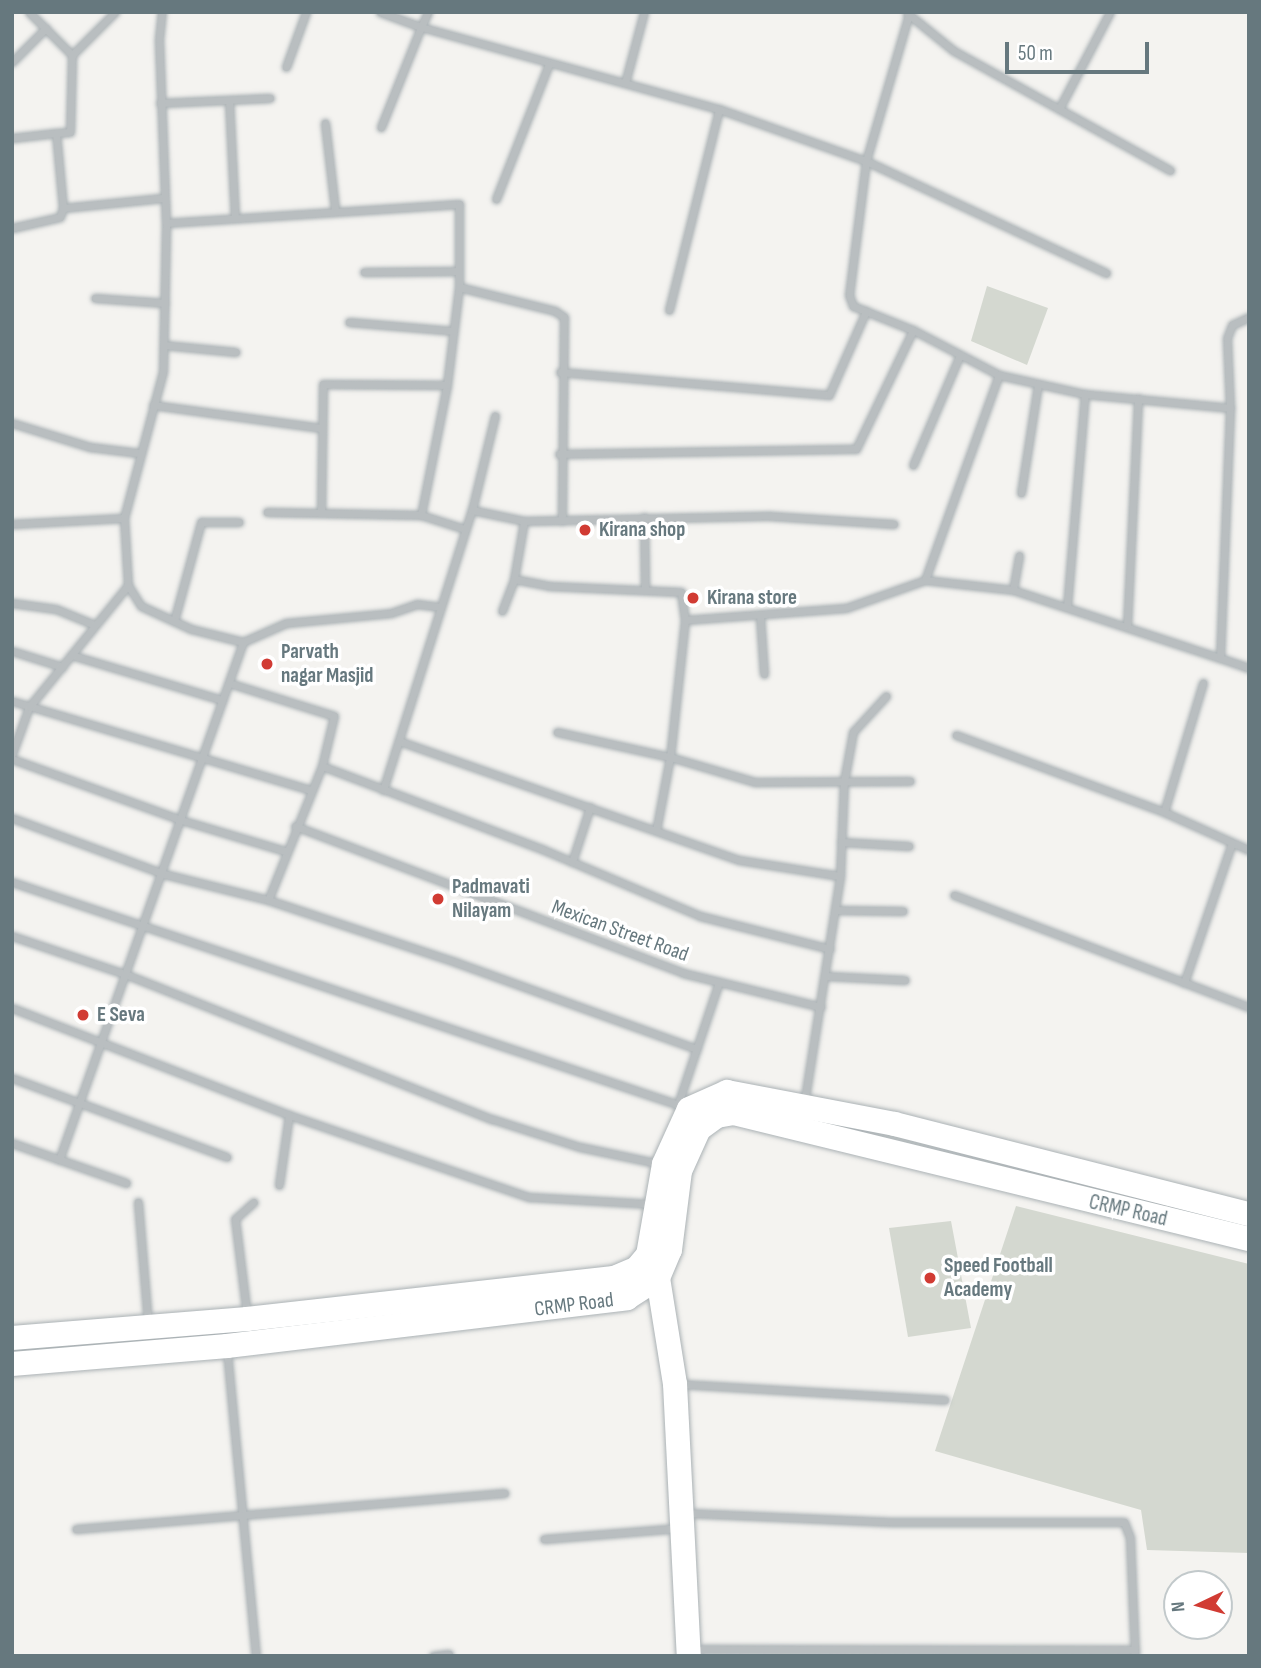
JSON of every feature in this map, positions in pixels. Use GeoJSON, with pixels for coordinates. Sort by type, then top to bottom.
{"type":"FeatureCollection","features":[{"type":"Feature","properties":{"kind":"main road","name":"CRMP Road"},"geometry":{"type":"LineString","coordinates":[[12,1338],[247,1319],[614,1278],[637,1268],[648,1255],[664,1164],[683,1106],[727,1092],[895,1124],[1247,1211]]}},
{"type":"Feature","properties":{"kind":"main road","name":"CRMP Road"},"geometry":{"type":"LineString","coordinates":[[12,1364],[227,1346],[627,1298],[658,1278],[670,1250],[680,1171],[699,1129],[717,1116],[734,1113],[1249,1239]]}},
{"type":"Feature","properties":{"kind":"main road"},"geometry":{"type":"LineString","coordinates":[[658,1278],[675,1384],[688,1656]]}},
{"type":"Feature","properties":{"kind":"street"},"geometry":{"type":"LineString","coordinates":[[29,12],[72,55]]}},
{"type":"Feature","properties":{"kind":"street"},"geometry":{"type":"LineString","coordinates":[[12,138],[70,132],[72,55],[115,12]]}},
{"type":"Feature","properties":{"kind":"street"},"geometry":{"type":"LineString","coordinates":[[162,12],[160,103],[166,223],[164,345],[153,405],[124,518],[128,585],[141,606],[174,621],[243,642],[286,623],[391,613],[417,604],[441,607]]}},
{"type":"Feature","properties":{"kind":"street"},"geometry":{"type":"LineString","coordinates":[[286,67],[306,12]]}},
{"type":"Feature","properties":{"kind":"street"},"geometry":{"type":"LineString","coordinates":[[380,12],[421,27],[549,64],[719,109],[866,161],[1106,273]]}},
{"type":"Feature","properties":{"kind":"street"},"geometry":{"type":"LineString","coordinates":[[381,127],[428,12]]}},
{"type":"Feature","properties":{"kind":"street"},"geometry":{"type":"LineString","coordinates":[[625,83],[644,12]]}},
{"type":"Feature","properties":{"kind":"street"},"geometry":{"type":"LineString","coordinates":[[1059,109],[1110,12]]}},
{"type":"Feature","properties":{"kind":"street"},"geometry":{"type":"LineString","coordinates":[[1170,170],[954,51],[908,13],[866,161],[849,295],[853,306],[913,330],[999,375],[1085,394],[1230,408]]}},
{"type":"Feature","properties":{"kind":"street"},"geometry":{"type":"LineString","coordinates":[[12,62],[46,28]]}},
{"type":"Feature","properties":{"kind":"street"},"geometry":{"type":"LineString","coordinates":[[496,199],[549,64]]}},
{"type":"Feature","properties":{"kind":"street"},"geometry":{"type":"LineString","coordinates":[[160,103],[270,98]]}},
{"type":"Feature","properties":{"kind":"street"},"geometry":{"type":"LineString","coordinates":[[229,100],[235,218]]}},
{"type":"Feature","properties":{"kind":"street"},"geometry":{"type":"LineString","coordinates":[[670,310],[719,109]]}},
{"type":"Feature","properties":{"kind":"street"},"geometry":{"type":"LineString","coordinates":[[324,123],[329,132],[335,211]]}},
{"type":"Feature","properties":{"kind":"street"},"geometry":{"type":"LineString","coordinates":[[12,228],[60,218],[63,208],[56,134]]}},
{"type":"Feature","properties":{"kind":"street"},"geometry":{"type":"LineString","coordinates":[[63,208],[163,198]]}},
{"type":"Feature","properties":{"kind":"street"},"geometry":{"type":"LineString","coordinates":[[166,223],[459,204],[459,287],[447,385],[421,515]]}},
{"type":"Feature","properties":{"kind":"street"},"geometry":{"type":"LineString","coordinates":[[364,272],[459,271]]}},
{"type":"Feature","properties":{"kind":"street"},"geometry":{"type":"LineString","coordinates":[[459,287],[560,313],[565,322],[560,372],[559,454],[562,521]]}},
{"type":"Feature","properties":{"kind":"street"},"geometry":{"type":"LineString","coordinates":[[95,298],[164,303]]}},
{"type":"Feature","properties":{"kind":"street"},"geometry":{"type":"LineString","coordinates":[[560,372],[829,395],[866,311]]}},
{"type":"Feature","properties":{"kind":"street"},"geometry":{"type":"LineString","coordinates":[[1220,659],[1230,408],[1227,338],[1232,325],[1249,317]]}},
{"type":"Feature","properties":{"kind":"street"},"geometry":{"type":"LineString","coordinates":[[349,322],[453,331]]}},
{"type":"Feature","properties":{"kind":"street"},"geometry":{"type":"LineString","coordinates":[[559,454],[856,449],[913,330]]}},
{"type":"Feature","properties":{"kind":"street"},"geometry":{"type":"LineString","coordinates":[[164,345],[236,352]]}},
{"type":"Feature","properties":{"kind":"street"},"geometry":{"type":"LineString","coordinates":[[913,465],[960,355]]}},
{"type":"Feature","properties":{"kind":"street"},"geometry":{"type":"LineString","coordinates":[[925,580],[999,375]]}},
{"type":"Feature","properties":{"kind":"street"},"geometry":{"type":"LineString","coordinates":[[321,511],[319,389],[329,381],[447,385]]}},
{"type":"Feature","properties":{"kind":"street"},"geometry":{"type":"LineString","coordinates":[[1021,493],[1038,384]]}},
{"type":"Feature","properties":{"kind":"street"},"geometry":{"type":"LineString","coordinates":[[1067,607],[1085,394]]}},
{"type":"Feature","properties":{"kind":"street"},"geometry":{"type":"LineString","coordinates":[[1127,626],[1138,398]]}},
{"type":"Feature","properties":{"kind":"street"},"geometry":{"type":"LineString","coordinates":[[153,405],[321,428]]}},
{"type":"Feature","properties":{"kind":"street"},"geometry":{"type":"LineString","coordinates":[[383,790],[472,510],[495,416]]}},
{"type":"Feature","properties":{"kind":"street"},"geometry":{"type":"LineString","coordinates":[[12,423],[90,447],[139,453]]}},
{"type":"Feature","properties":{"kind":"street"},"geometry":{"type":"LineString","coordinates":[[472,510],[524,521],[771,516],[894,523]]}},
{"type":"Feature","properties":{"kind":"street"},"geometry":{"type":"LineString","coordinates":[[267,512],[421,515],[465,529]]}},
{"type":"Feature","properties":{"kind":"street"},"geometry":{"type":"LineString","coordinates":[[645,517],[645,589]]}},
{"type":"Feature","properties":{"kind":"street"},"geometry":{"type":"LineString","coordinates":[[12,524],[124,518]]}},
{"type":"Feature","properties":{"kind":"street"},"geometry":{"type":"LineString","coordinates":[[502,611],[514,579],[524,521]]}},
{"type":"Feature","properties":{"kind":"street"},"geometry":{"type":"LineString","coordinates":[[174,621],[201,522],[239,522]]}},
{"type":"Feature","properties":{"kind":"street"},"geometry":{"type":"LineString","coordinates":[[1013,590],[1019,555]]}},
{"type":"Feature","properties":{"kind":"street"},"geometry":{"type":"LineString","coordinates":[[514,579],[549,586],[681,592],[685,620],[670,757],[656,831]]}},
{"type":"Feature","properties":{"kind":"street"},"geometry":{"type":"LineString","coordinates":[[685,620],[846,608],[925,580],[1013,590],[1249,668]]}},
{"type":"Feature","properties":{"kind":"street"},"geometry":{"type":"LineString","coordinates":[[12,754],[29,707],[128,585]]}},
{"type":"Feature","properties":{"kind":"street"},"geometry":{"type":"LineString","coordinates":[[12,603],[56,609],[95,625]]}},
{"type":"Feature","properties":{"kind":"street"},"geometry":{"type":"LineString","coordinates":[[760,616],[764,674]]}},
{"type":"Feature","properties":{"kind":"street"},"geometry":{"type":"LineString","coordinates":[[59,1160],[125,974],[164,874],[202,755],[243,642]]}},
{"type":"Feature","properties":{"kind":"street"},"geometry":{"type":"LineString","coordinates":[[12,650],[63,667]]}},
{"type":"Feature","properties":{"kind":"street"},"geometry":{"type":"LineString","coordinates":[[71,655],[222,701]]}},
{"type":"Feature","properties":{"kind":"street"},"geometry":{"type":"LineString","coordinates":[[229,683],[333,713],[322,766],[295,826],[268,900]]}},
{"type":"Feature","properties":{"kind":"street"},"geometry":{"type":"LineString","coordinates":[[1164,812],[1203,683]]}},
{"type":"Feature","properties":{"kind":"street"},"geometry":{"type":"LineString","coordinates":[[804,1108],[836,910],[844,781],[853,732],[886,696]]}},
{"type":"Feature","properties":{"kind":"street"},"geometry":{"type":"LineString","coordinates":[[12,701],[115,735],[202,755],[310,790]]}},
{"type":"Feature","properties":{"kind":"street"},"geometry":{"type":"LineString","coordinates":[[557,732],[670,757],[755,782],[909,781]]}},
{"type":"Feature","properties":{"kind":"street"},"geometry":{"type":"LineString","coordinates":[[956,735],[1164,812],[1249,850]]}},
{"type":"Feature","properties":{"kind":"street"},"geometry":{"type":"LineString","coordinates":[[399,741],[738,860],[840,876]]}},
{"type":"Feature","properties":{"kind":"street"},"geometry":{"type":"LineString","coordinates":[[12,760],[181,820],[285,851]]}},
{"type":"Feature","properties":{"kind":"street"},"geometry":{"type":"LineString","coordinates":[[322,766],[572,862],[700,916],[830,949]]}},
{"type":"Feature","properties":{"kind":"street"},"geometry":{"type":"LineString","coordinates":[[572,862],[590,807]]}},
{"type":"Feature","properties":{"kind":"street"},"geometry":{"type":"LineString","coordinates":[[12,818],[164,874],[268,900],[697,1049]]}},
{"type":"Feature","properties":{"kind":"street","name":"Mexican Street Road"},"geometry":{"type":"LineString","coordinates":[[295,826],[683,973],[821,1007]]}},
{"type":"Feature","properties":{"kind":"street"},"geometry":{"type":"LineString","coordinates":[[841,842],[909,846]]}},
{"type":"Feature","properties":{"kind":"street"},"geometry":{"type":"LineString","coordinates":[[1184,982],[1232,843]]}},
{"type":"Feature","properties":{"kind":"street"},"geometry":{"type":"LineString","coordinates":[[12,882],[144,929],[683,1106],[697,1049],[719,982]]}},
{"type":"Feature","properties":{"kind":"street"},"geometry":{"type":"LineString","coordinates":[[954,895],[1249,1007]]}},
{"type":"Feature","properties":{"kind":"street"},"geometry":{"type":"LineString","coordinates":[[836,910],[903,911]]}},
{"type":"Feature","properties":{"kind":"street"},"geometry":{"type":"LineString","coordinates":[[12,936],[125,974],[492,1119],[580,1147],[664,1164]]}},
{"type":"Feature","properties":{"kind":"street"},"geometry":{"type":"LineString","coordinates":[[826,976],[905,979]]}},
{"type":"Feature","properties":{"kind":"street"},"geometry":{"type":"LineString","coordinates":[[12,1008],[289,1115],[529,1197],[656,1204]]}},
{"type":"Feature","properties":{"kind":"street"},"geometry":{"type":"LineString","coordinates":[[12,1078],[227,1157]]}},
{"type":"Feature","properties":{"kind":"street"},"geometry":{"type":"LineString","coordinates":[[279,1185],[289,1115]]}},
{"type":"Feature","properties":{"kind":"street"},"geometry":{"type":"LineString","coordinates":[[12,1143],[126,1183]]}},
{"type":"Feature","properties":{"kind":"street"},"geometry":{"type":"LineString","coordinates":[[138,1202],[148,1327]]}},
{"type":"Feature","properties":{"kind":"street"},"geometry":{"type":"LineString","coordinates":[[247,1319],[235,1219],[254,1202]]}},
{"type":"Feature","properties":{"kind":"street"},"geometry":{"type":"LineString","coordinates":[[227,1346],[256,1656]]}},
{"type":"Feature","properties":{"kind":"street"},"geometry":{"type":"LineString","coordinates":[[675,1384],[945,1400]]}},
{"type":"Feature","properties":{"kind":"street"},"geometry":{"type":"LineString","coordinates":[[76,1529],[245,1517],[504,1493]]}},
{"type":"Feature","properties":{"kind":"street"},"geometry":{"type":"LineString","coordinates":[[544,1539],[680,1521],[1124,1522],[1130,1538],[1135,1653],[703,1649],[688,1656]]}},
{"type":"Feature","properties":{"kind":"street"},"geometry":{"type":"LineString","coordinates":[[433,1656],[449,1654]]}},
{"type":"Feature","properties":{"kind":"shaded area"},"geometry":{"type":"Polygon","coordinates":[[[987,286],[1048,308],[1027,365],[971,341],[987,286]]]}},
{"type":"Feature","properties":{"kind":"shaded area"},"geometry":{"type":"Polygon","coordinates":[[[1016,1206],[1249,1264],[1249,1553],[1147,1550],[1141,1510],[935,1451],[1016,1206]]]}},
{"type":"Feature","properties":{"kind":"shaded area","name":"Speed Football Academy"},"geometry":{"type":"Polygon","coordinates":[[[951,1221],[971,1328],[908,1337],[889,1228],[951,1221]]]}},
{"type":"Feature","properties":{"kind":"place","name":"Kirana shop"},"geometry":{"type":"Point","coordinates":[585,530]}},
{"type":"Feature","properties":{"kind":"place","name":"Kirana store"},"geometry":{"type":"Point","coordinates":[693,598]}},
{"type":"Feature","properties":{"kind":"place","name":"Parvath nagar Masjid"},"geometry":{"type":"Point","coordinates":[267,664]}},
{"type":"Feature","properties":{"kind":"place","name":"Padmavati Nilayam"},"geometry":{"type":"Point","coordinates":[438,899]}},
{"type":"Feature","properties":{"kind":"place","name":"E Seva"},"geometry":{"type":"Point","coordinates":[83,1015]}},
{"type":"Feature","properties":{"kind":"place","name":"Speed Football Academy"},"geometry":{"type":"Point","coordinates":[930,1278]}}]}
